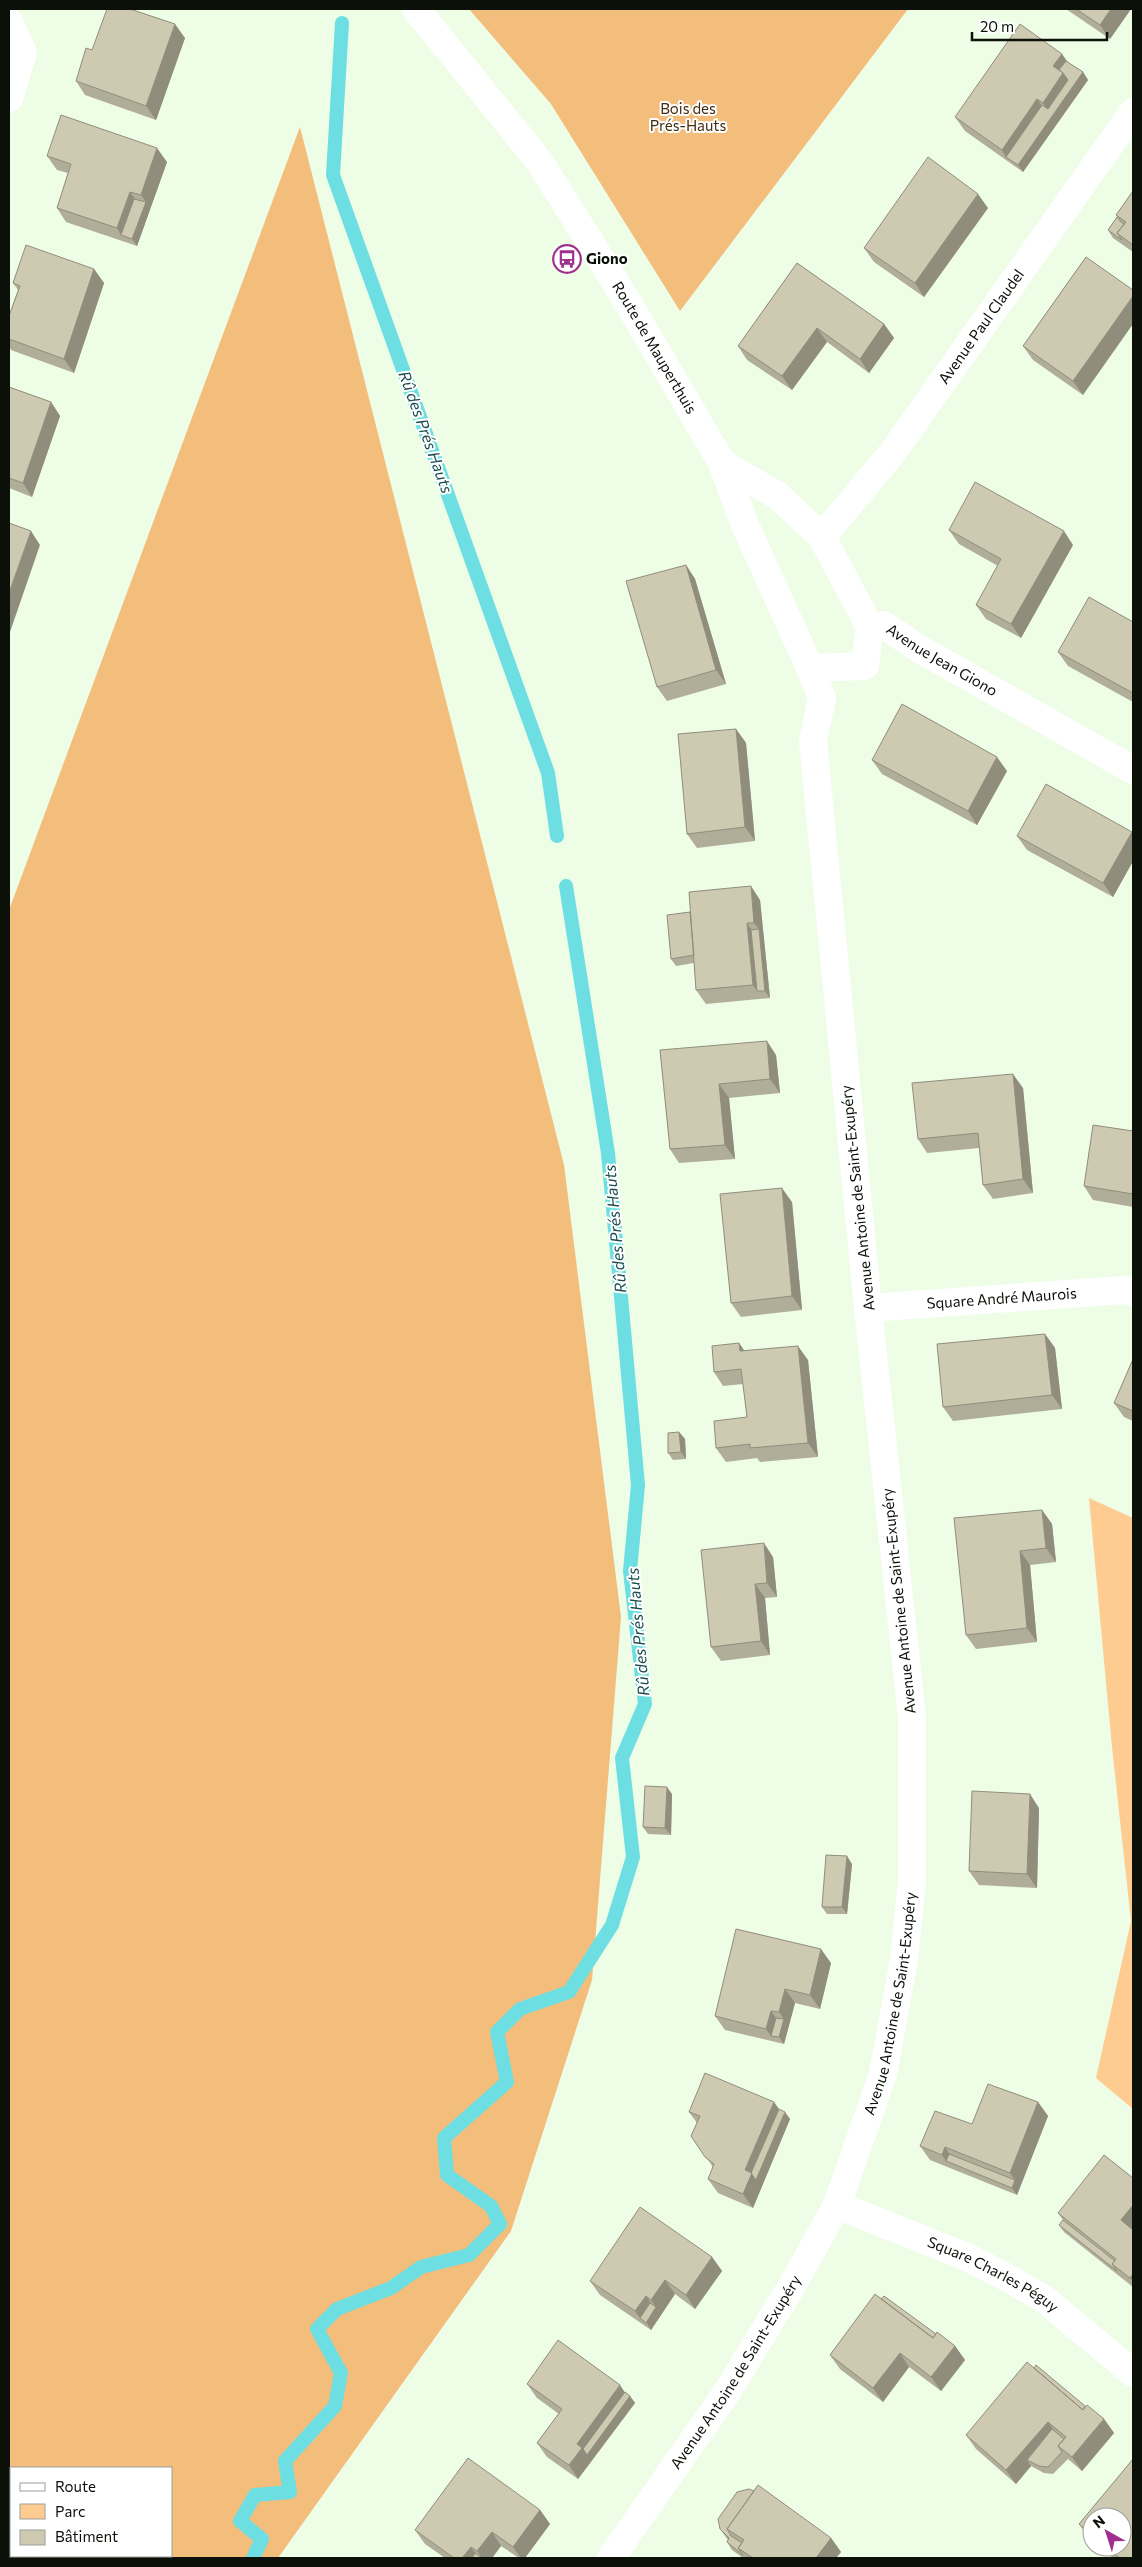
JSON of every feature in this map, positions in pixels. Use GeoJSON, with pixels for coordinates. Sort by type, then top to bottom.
{"type":"FeatureCollection","features":[{"type":"Feature","properties":{"kind":"street","name":"Route de Mauperthuis"},"geometry":{"type":"LineString","coordinates":[[416,9],[539,161],[627,301],[722,463],[745,525],[810,668]]}},
{"type":"Feature","properties":{"kind":"street"},"geometry":{"type":"LineString","coordinates":[[9,22],[23,53],[9,98]]}},
{"type":"Feature","properties":{"kind":"street","name":"Avenue Paul Claudel"},"geometry":{"type":"LineString","coordinates":[[822,538],[893,452],[1133,112]]}},
{"type":"Feature","properties":{"kind":"street","name":"Avenue Jean Giono"},"geometry":{"type":"LineString","coordinates":[[722,463],[778,496],[822,538],[870,627],[884,625],[918,648],[1133,770]]}},
{"type":"Feature","properties":{"kind":"street"},"geometry":{"type":"LineString","coordinates":[[810,668],[865,666],[870,627]]}},
{"type":"Feature","properties":{"kind":"street","name":"Avenue Antoine de Saint-Exupéry"},"geometry":{"type":"LineString","coordinates":[[611,2558],[727,2392],[793,2284],[837,2205],[883,2074],[904,1960],[912,1882],[912,1717],[868,1308],[813,741],[822,698],[810,668]]}},
{"type":"Feature","properties":{"kind":"street","name":"Square André Maurois"},"geometry":{"type":"LineString","coordinates":[[868,1308],[1124,1290],[1133,1292]]}},
{"type":"Feature","properties":{"kind":"street","name":"Square Charles Péguy"},"geometry":{"type":"LineString","coordinates":[[837,2205],[967,2258],[1008,2278],[1044,2299],[1133,2373]]}},
{"type":"Feature","properties":{"kind":"green space","name":"Bois des Prés-Hauts"},"geometry":{"type":"Polygon","coordinates":[[[469,9],[908,9],[680,311],[551,104],[469,9]]]}},
{"type":"Feature","properties":{"kind":"green space"},"geometry":{"type":"Polygon","coordinates":[[[300,127],[564,1165],[621,1617],[592,1980],[511,2231],[278,2558],[9,2558],[9,910],[300,127]]]}},
{"type":"Feature","properties":{"kind":"green space"},"geometry":{"type":"Polygon","coordinates":[[[1089,1498],[1133,1518],[1133,2109],[1096,2078],[1131,1921],[1112,1747],[1089,1498]]]}},
{"type":"Feature","properties":{"kind":"building"},"geometry":{"type":"Polygon","coordinates":[[[107,9],[130,9],[175,24],[146,106],[76,81],[86,48],[92,50],[107,9]]]}},
{"type":"Feature","properties":{"kind":"building"},"geometry":{"type":"Polygon","coordinates":[[[1076,9],[1111,9],[1100,25],[1076,9]]]}},
{"type":"Feature","properties":{"kind":"building"},"geometry":{"type":"Polygon","coordinates":[[[1020,24],[1062,54],[1053,66],[1063,73],[1043,103],[1037,99],[1002,150],[955,117],[1020,24]]]}},
{"type":"Feature","properties":{"kind":"building"},"geometry":{"type":"Polygon","coordinates":[[[1066,61],[1083,72],[1018,165],[1006,157],[1042,105],[1048,109],[1068,80],[1059,70],[1066,61]]]}},
{"type":"Feature","properties":{"kind":"building"},"geometry":{"type":"Polygon","coordinates":[[[61,115],[157,148],[141,195],[130,192],[117,228],[57,208],[71,164],[47,156],[61,115]]]}},
{"type":"Feature","properties":{"kind":"building"},"geometry":{"type":"Polygon","coordinates":[[[928,157],[978,194],[915,283],[864,248],[928,157]]]}},
{"type":"Feature","properties":{"kind":"building"},"geometry":{"type":"Polygon","coordinates":[[[1133,191],[1133,245],[1117,233],[1126,222],[1116,215],[1133,191]]]}},
{"type":"Feature","properties":{"kind":"building"},"geometry":{"type":"Polygon","coordinates":[[[134,199],[146,202],[132,239],[121,235],[134,199]]]}},
{"type":"Feature","properties":{"kind":"building"},"geometry":{"type":"Polygon","coordinates":[[[1117,217],[1124,224],[1117,233],[1122,240],[1108,230],[1117,217]]]}},
{"type":"Feature","properties":{"kind":"building"},"geometry":{"type":"Polygon","coordinates":[[[26,245],[94,269],[64,359],[9,339],[9,316],[20,286],[13,283],[26,245]]]}},
{"type":"Feature","properties":{"kind":"building"},"geometry":{"type":"Polygon","coordinates":[[[1086,257],[1133,290],[1133,296],[1073,381],[1023,346],[1086,257]]]}},
{"type":"Feature","properties":{"kind":"building"},"geometry":{"type":"Polygon","coordinates":[[[797,263],[884,324],[860,359],[817,328],[782,376],[738,346],[797,263]]]}},
{"type":"Feature","properties":{"kind":"building"},"geometry":{"type":"Polygon","coordinates":[[[9,387],[51,402],[23,483],[9,478],[9,387]]]}},
{"type":"Feature","properties":{"kind":"building"},"geometry":{"type":"Polygon","coordinates":[[[975,482],[1064,531],[1011,624],[976,605],[1001,559],[949,530],[975,482]]]}},
{"type":"Feature","properties":{"kind":"building"},"geometry":{"type":"Polygon","coordinates":[[[9,523],[31,531],[9,593],[9,523]]]}},
{"type":"Feature","properties":{"kind":"building"},"geometry":{"type":"Polygon","coordinates":[[[686,565],[716,670],[657,687],[626,581],[686,565]]]}},
{"type":"Feature","properties":{"kind":"building"},"geometry":{"type":"Polygon","coordinates":[[[1089,597],[1133,622],[1133,693],[1058,652],[1089,597]]]}},
{"type":"Feature","properties":{"kind":"building"},"geometry":{"type":"Polygon","coordinates":[[[902,704],[997,757],[968,811],[872,760],[902,704]]]}},
{"type":"Feature","properties":{"kind":"building"},"geometry":{"type":"Polygon","coordinates":[[[736,729],[745,827],[687,834],[678,734],[736,729]]]}},
{"type":"Feature","properties":{"kind":"building"},"geometry":{"type":"Polygon","coordinates":[[[1046,784],[1132,832],[1103,883],[1017,836],[1046,784]]]}},
{"type":"Feature","properties":{"kind":"building"},"geometry":{"type":"Polygon","coordinates":[[[751,886],[754,923],[747,923],[753,985],[696,990],[689,892],[751,886]]]}},
{"type":"Feature","properties":{"kind":"building"},"geometry":{"type":"Polygon","coordinates":[[[690,912],[694,955],[671,959],[667,915],[690,912]]]}},
{"type":"Feature","properties":{"kind":"building"},"geometry":{"type":"Polygon","coordinates":[[[759,929],[765,991],[757,991],[751,930],[759,929]]]}},
{"type":"Feature","properties":{"kind":"building"},"geometry":{"type":"Polygon","coordinates":[[[767,1041],[770,1079],[719,1084],[725,1145],[670,1149],[660,1050],[767,1041]]]}},
{"type":"Feature","properties":{"kind":"building"},"geometry":{"type":"Polygon","coordinates":[[[1013,1074],[1023,1179],[983,1185],[978,1133],[918,1139],[912,1083],[1013,1074]]]}},
{"type":"Feature","properties":{"kind":"building"},"geometry":{"type":"Polygon","coordinates":[[[1093,1125],[1133,1131],[1133,1194],[1084,1186],[1093,1125]]]}},
{"type":"Feature","properties":{"kind":"building"},"geometry":{"type":"Polygon","coordinates":[[[782,1188],[792,1296],[731,1303],[720,1194],[782,1188]]]}},
{"type":"Feature","properties":{"kind":"building"},"geometry":{"type":"Polygon","coordinates":[[[1045,1334],[1052,1395],[943,1407],[937,1344],[1045,1334]]]}},
{"type":"Feature","properties":{"kind":"building"},"geometry":{"type":"Polygon","coordinates":[[[739,1343],[740,1351],[798,1346],[808,1443],[750,1448],[750,1444],[716,1448],[714,1421],[747,1417],[741,1369],[714,1372],[712,1346],[739,1343]]]}},
{"type":"Feature","properties":{"kind":"building"},"geometry":{"type":"Polygon","coordinates":[[[1133,1359],[1133,1411],[1114,1403],[1133,1359]]]}},
{"type":"Feature","properties":{"kind":"building"},"geometry":{"type":"Polygon","coordinates":[[[679,1432],[681,1452],[668,1453],[668,1433],[679,1432]]]}},
{"type":"Feature","properties":{"kind":"building"},"geometry":{"type":"Polygon","coordinates":[[[1042,1510],[1046,1548],[1020,1551],[1027,1628],[966,1635],[954,1518],[1042,1510]]]}},
{"type":"Feature","properties":{"kind":"building"},"geometry":{"type":"Polygon","coordinates":[[[764,1543],[767,1583],[755,1584],[761,1641],[711,1647],[701,1550],[764,1543]]]}},
{"type":"Feature","properties":{"kind":"building"},"geometry":{"type":"Polygon","coordinates":[[[645,1786],[667,1787],[665,1828],[643,1827],[645,1786]]]}},
{"type":"Feature","properties":{"kind":"building"},"geometry":{"type":"Polygon","coordinates":[[[972,1791],[1030,1794],[1027,1874],[969,1871],[972,1791]]]}},
{"type":"Feature","properties":{"kind":"building"},"geometry":{"type":"Polygon","coordinates":[[[826,1855],[847,1856],[842,1907],[822,1907],[826,1855]]]}},
{"type":"Feature","properties":{"kind":"building"},"geometry":{"type":"Polygon","coordinates":[[[736,1929],[821,1949],[810,1995],[785,1989],[779,2012],[771,2011],[766,2029],[715,2016],[736,1929]]]}},
{"type":"Feature","properties":{"kind":"building"},"geometry":{"type":"Polygon","coordinates":[[[776,2018],[784,2019],[779,2037],[771,2036],[776,2018]]]}},
{"type":"Feature","properties":{"kind":"building"},"geometry":{"type":"Polygon","coordinates":[[[705,2073],[774,2102],[745,2170],[752,2173],[743,2194],[708,2179],[714,2164],[705,2157],[691,2136],[700,2116],[689,2112],[705,2073]]]}},
{"type":"Feature","properties":{"kind":"building"},"geometry":{"type":"Polygon","coordinates":[[[988,2084],[1038,2102],[1010,2173],[945,2147],[942,2155],[920,2146],[935,2111],[972,2124],[988,2084]]]}},
{"type":"Feature","properties":{"kind":"building"},"geometry":{"type":"Polygon","coordinates":[[[779,2109],[785,2112],[756,2180],[751,2173],[779,2109]]]}},
{"type":"Feature","properties":{"kind":"building"},"geometry":{"type":"Polygon","coordinates":[[[949,2154],[1015,2180],[1012,2188],[946,2161],[949,2154]]]}},
{"type":"Feature","properties":{"kind":"building"},"geometry":{"type":"Polygon","coordinates":[[[1104,2155],[1133,2178],[1133,2205],[1121,2220],[1133,2230],[1133,2274],[1130,2278],[1112,2264],[1116,2259],[1058,2213],[1104,2155]]]}},
{"type":"Feature","properties":{"kind":"building"},"geometry":{"type":"Polygon","coordinates":[[[640,2207],[712,2257],[686,2295],[665,2280],[651,2300],[646,2296],[635,2311],[590,2281],[640,2207]]]}},
{"type":"Feature","properties":{"kind":"building"},"geometry":{"type":"Polygon","coordinates":[[[1063,2220],[1115,2261],[1112,2264],[1117,2271],[1059,2225],[1063,2220]]]}},
{"type":"Feature","properties":{"kind":"building"},"geometry":{"type":"Polygon","coordinates":[[[875,2294],[933,2338],[937,2332],[955,2346],[931,2377],[900,2353],[873,2388],[830,2355],[875,2294]]]}},
{"type":"Feature","properties":{"kind":"building"},"geometry":{"type":"Polygon","coordinates":[[[884,2296],[936,2334],[933,2338],[881,2299],[884,2296]]]}},
{"type":"Feature","properties":{"kind":"building"},"geometry":{"type":"Polygon","coordinates":[[[650,2303],[656,2307],[646,2323],[640,2318],[650,2303]]]}},
{"type":"Feature","properties":{"kind":"building"},"geometry":{"type":"Polygon","coordinates":[[[558,2340],[620,2385],[577,2444],[582,2448],[569,2465],[537,2443],[562,2409],[527,2384],[558,2340]]]}},
{"type":"Feature","properties":{"kind":"building"},"geometry":{"type":"Polygon","coordinates":[[[1027,2362],[1083,2410],[1087,2405],[1104,2419],[1072,2457],[1058,2446],[1066,2437],[1048,2422],[1006,2470],[966,2435],[1027,2362]]]}},
{"type":"Feature","properties":{"kind":"building"},"geometry":{"type":"Polygon","coordinates":[[[1036,2365],[1085,2406],[1083,2410],[1034,2368],[1036,2365]]]}},
{"type":"Feature","properties":{"kind":"building"},"geometry":{"type":"Polygon","coordinates":[[[625,2392],[630,2396],[587,2455],[583,2449],[625,2392]]]}},
{"type":"Feature","properties":{"kind":"building"},"geometry":{"type":"Polygon","coordinates":[[[1052,2429],[1064,2439],[1058,2446],[1062,2452],[1048,2467],[1039,2466],[1027,2460],[1052,2429]]]}},
{"type":"Feature","properties":{"kind":"building"},"geometry":{"type":"Polygon","coordinates":[[[468,2458],[540,2510],[513,2547],[492,2532],[477,2551],[471,2547],[462,2558],[454,2558],[415,2530],[468,2458]]]}},
{"type":"Feature","properties":{"kind":"building"},"geometry":{"type":"Polygon","coordinates":[[[1133,2459],[1133,2558],[1119,2557],[1132,2557],[1132,2507],[1093,2507],[1133,2459]]]}},
{"type":"Feature","properties":{"kind":"building"},"geometry":{"type":"Polygon","coordinates":[[[758,2485],[831,2538],[816,2558],[753,2558],[738,2548],[744,2540],[727,2529],[758,2485]]]}},
{"type":"Feature","properties":{"kind":"building"},"geometry":{"type":"Polygon","coordinates":[[[749,2489],[754,2491],[727,2529],[731,2536],[742,2543],[738,2548],[743,2555],[727,2542],[729,2538],[720,2529],[718,2519],[737,2492],[749,2489]]]}},
{"type":"Feature","properties":{"kind":"building"},"geometry":{"type":"Polygon","coordinates":[[[475,2553],[482,2558],[472,2558],[475,2553]]]}},
{"type":"Feature","properties":{"kind":"waterway","name":"Rû des Prés Hauts"},"geometry":{"type":"LineString","coordinates":[[342,23],[333,175],[548,773],[557,836]]}},
{"type":"Feature","properties":{"kind":"waterway","name":"Rû des Prés Hauts"},"geometry":{"type":"LineString","coordinates":[[253,2558],[262,2539],[240,2521],[255,2495],[290,2492],[285,2461],[335,2406],[341,2373],[317,2329],[337,2309],[391,2288],[421,2267],[469,2255],[500,2224],[491,2206],[447,2175],[444,2138],[507,2082],[497,2032],[520,2009],[569,1992],[612,1925],[633,1857],[622,1758],[645,1704],[630,1571],[638,1485],[608,1153],[566,886]]}},
{"type":"Feature","properties":{"kind":"place","name":"Giono"},"geometry":{"type":"Point","coordinates":[567,259]}}]}
